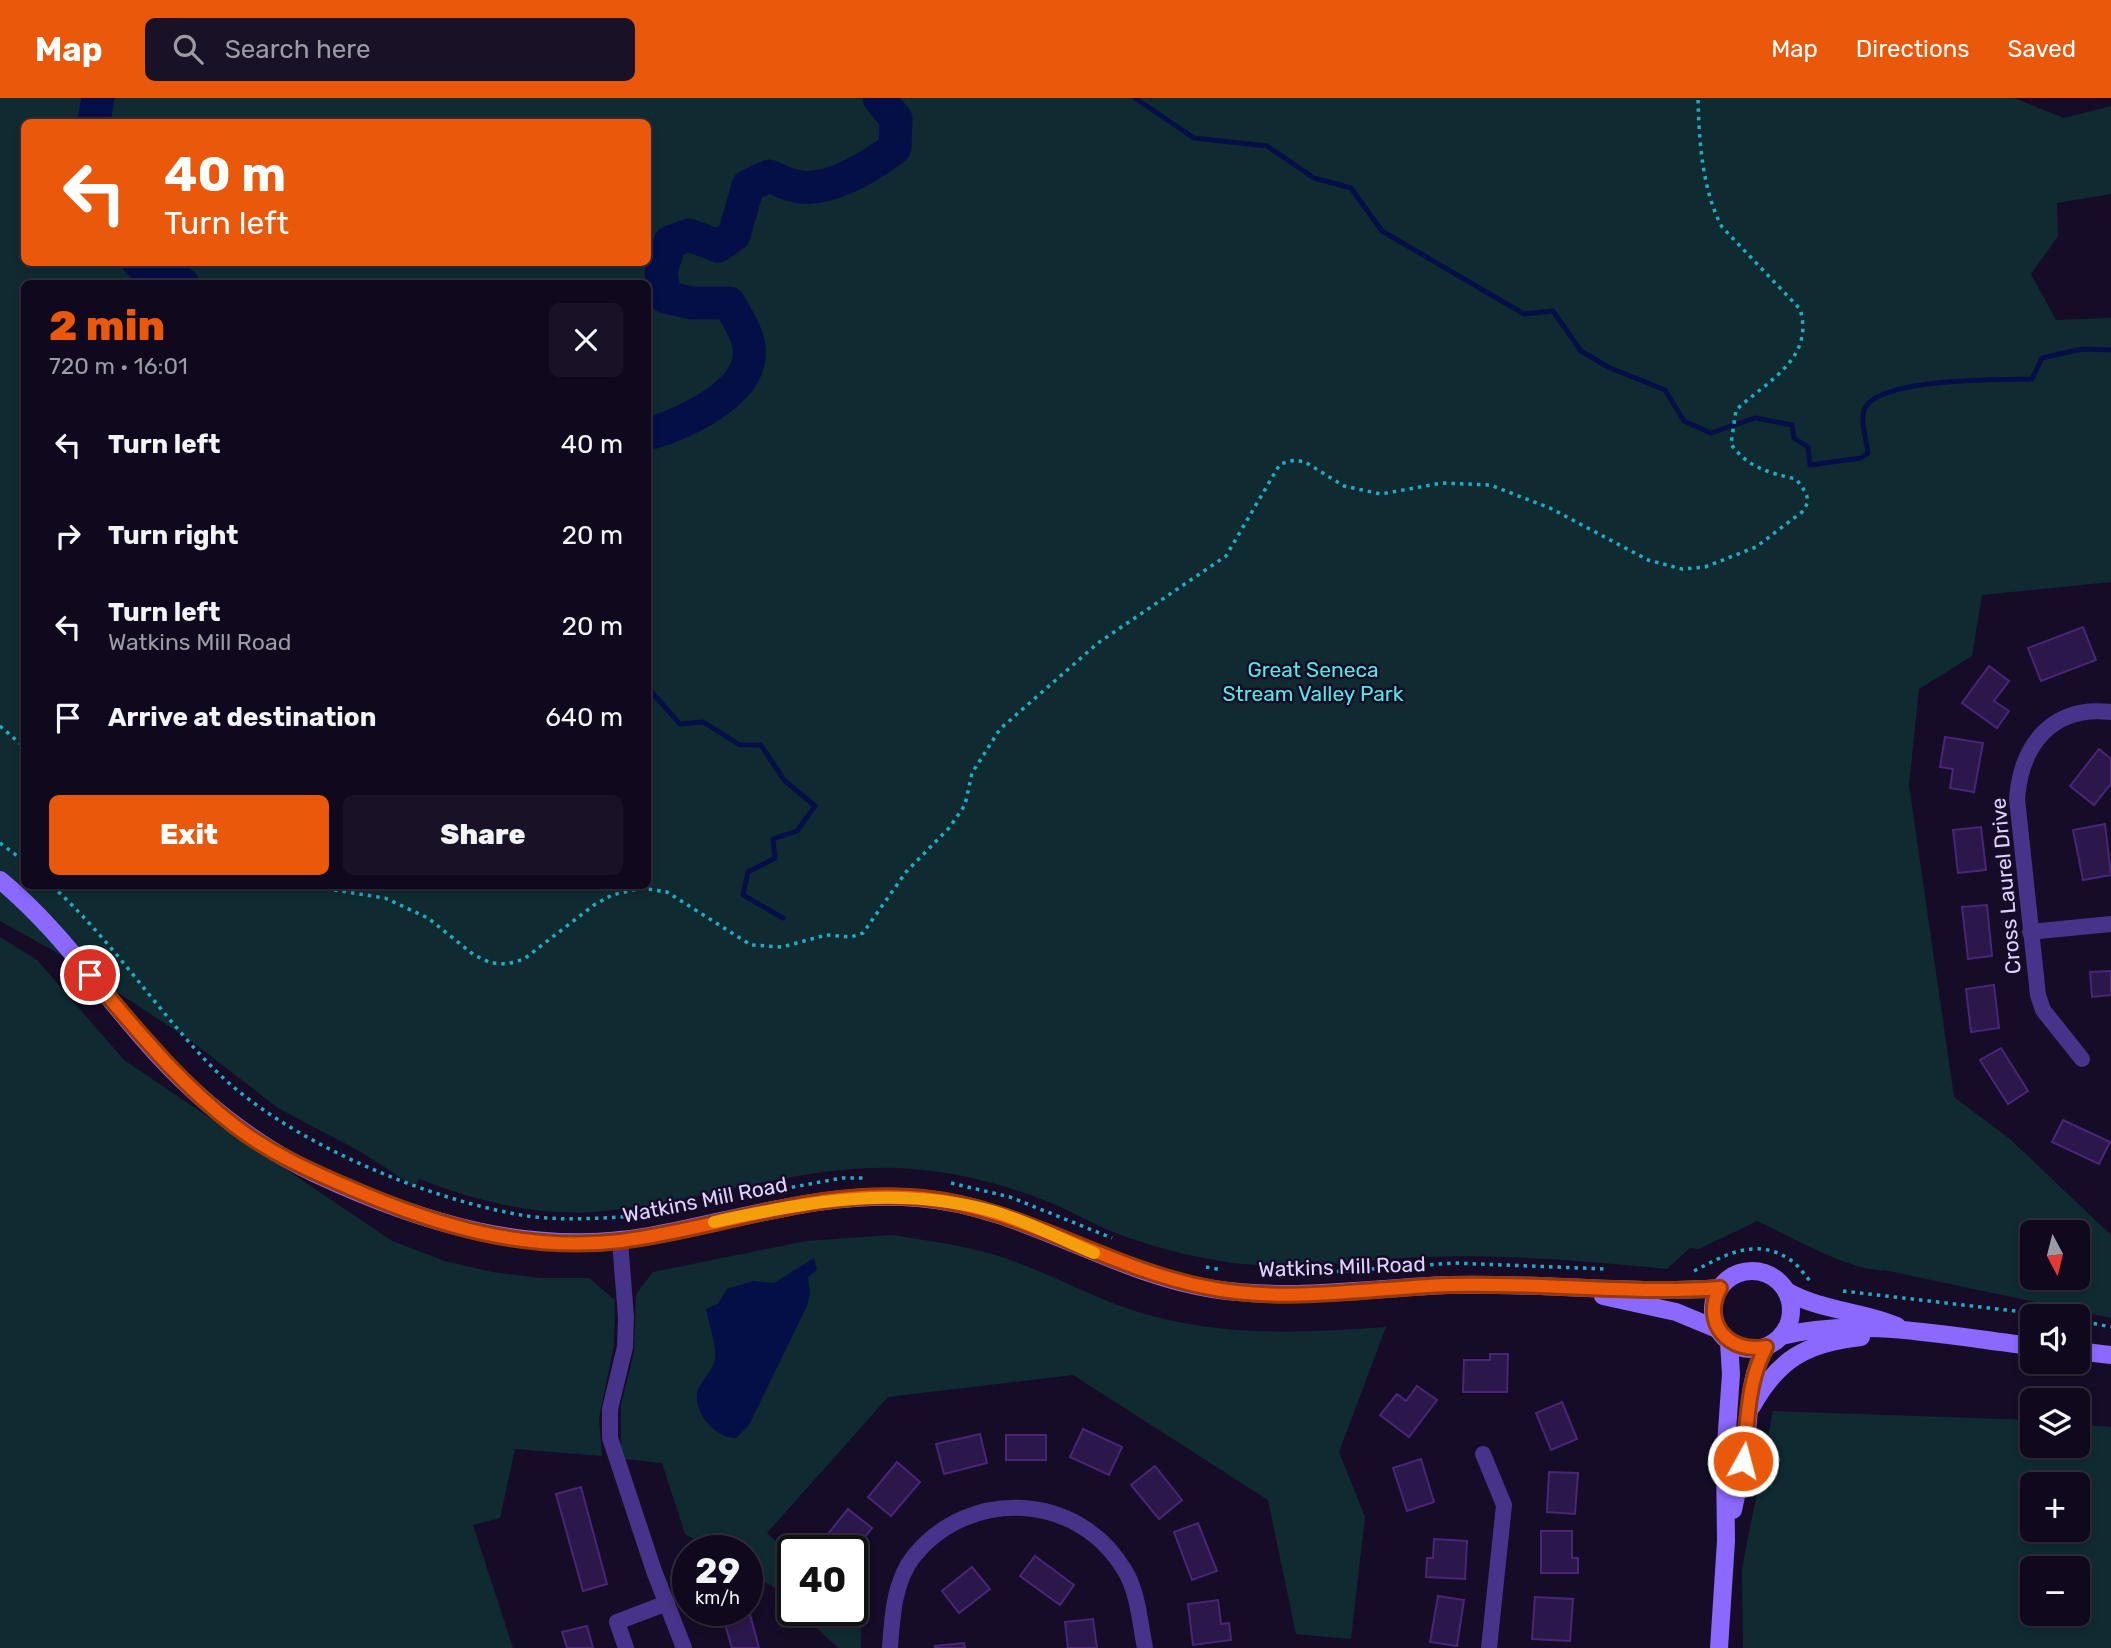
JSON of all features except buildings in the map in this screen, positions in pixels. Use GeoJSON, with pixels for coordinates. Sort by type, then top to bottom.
{"type":"FeatureCollection","features":[{"type":"Feature","properties":{"kind":"street","name":"Cross Laurel Drive"},"geometry":{"type":"LineString","coordinates":[[2082,1059],[2043,1010],[2038,995],[2017,799],[2024,760],[2044,730],[2080,714],[2111,712]]}},
{"type":"Feature","properties":{"kind":"street","name":"Watkins Mill Road"},"geometry":{"type":"LineString","coordinates":[[0,880],[39,915],[158,1055],[203,1100],[268,1149],[373,1198],[458,1228],[533,1242],[576,1244],[620,1241],[798,1205],[899,1196],[961,1204],[997,1213],[1132,1268],[1212,1289],[1260,1294],[1449,1285],[1576,1290],[1679,1291],[1720,1288]]}},
{"type":"Feature","properties":{"kind":"street"},"geometry":{"type":"LineString","coordinates":[[2030,932],[2111,925]]}},
{"type":"Feature","properties":{"kind":"street"},"geometry":{"type":"LineString","coordinates":[[620,1241],[626,1317],[625,1347],[610,1409],[610,1438],[684,1648]]}},
{"type":"Feature","properties":{"kind":"street"},"geometry":{"type":"LineString","coordinates":[[1718,1648],[1726,1541],[1725,1459],[1731,1374],[1723,1335],[1713,1308],[1720,1288],[1729,1279],[1754,1271],[1766,1274],[1786,1291],[1830,1310],[1874,1317],[1910,1332]]}},
{"type":"Feature","properties":{"kind":"street","name":"Watkins Mill Road"},"geometry":{"type":"LineString","coordinates":[[1576,1290],[1676,1312],[1723,1335]]}},
{"type":"Feature","properties":{"kind":"street"},"geometry":{"type":"LineString","coordinates":[[1781,1336],[1791,1316],[1786,1291]]}},
{"type":"Feature","properties":{"kind":"street"},"geometry":{"type":"LineString","coordinates":[[1726,1541],[1743,1461],[1755,1367],[1766,1347],[1781,1336],[1811,1328],[1910,1332],[2020,1345]]}},
{"type":"Feature","properties":{"kind":"street"},"geometry":{"type":"LineString","coordinates":[[1750,1410],[1767,1380],[1786,1361],[1818,1344],[1910,1332]]}},
{"type":"Feature","properties":{"kind":"street"},"geometry":{"type":"LineString","coordinates":[[1723,1335],[1740,1348],[1766,1347]]}},
{"type":"Feature","properties":{"kind":"street"},"geometry":{"type":"LineString","coordinates":[[2090,1353],[2111,1355]]}},
{"type":"Feature","properties":{"kind":"street"},"geometry":{"type":"LineString","coordinates":[[1483,1454],[1498,1483],[1504,1505],[1489,1648]]}},
{"type":"Feature","properties":{"kind":"street"},"geometry":{"type":"LineString","coordinates":[[891,1648],[892,1613],[902,1578],[912,1558],[937,1533],[957,1520],[997,1507],[1039,1507],[1079,1523],[1112,1551],[1127,1573],[1144,1648]]}},
{"type":"Feature","properties":{"kind":"street"},"geometry":{"type":"LineString","coordinates":[[626,1648],[617,1622],[667,1603]]}},
{"type":"Feature","properties":{"kind":"path"},"geometry":{"type":"LineString","coordinates":[[648,889],[667,892],[751,945],[782,947],[826,935],[851,937],[863,933],[905,872],[949,828],[965,805],[972,773],[1000,729],[1098,643],[1226,556],[1280,464],[1295,460],[1305,462],[1344,486],[1381,494],[1442,484],[1490,485],[1550,508],[1648,560],[1682,569],[1705,567],[1756,547],[1808,505],[1808,495],[1796,479],[1764,472],[1739,456],[1731,444],[1736,410],[1783,374],[1798,348],[1804,322],[1800,309],[1722,227],[1713,211],[1699,127],[1698,98]]}},
{"type":"Feature","properties":{"kind":"path"},"geometry":{"type":"LineString","coordinates":[[0,726],[21,744]]}},
{"type":"Feature","properties":{"kind":"path"},"geometry":{"type":"LineString","coordinates":[[0,843],[21,859]]}},
{"type":"Feature","properties":{"kind":"path"},"geometry":{"type":"LineString","coordinates":[[328,889],[385,898],[428,918],[474,955],[491,963],[507,964],[524,958],[594,905],[612,895],[638,889]]}},
{"type":"Feature","properties":{"kind":"path"},"geometry":{"type":"LineString","coordinates":[[1682,1273],[1693,1272],[1740,1249],[1755,1248],[1789,1259],[1819,1287]]}},
{"type":"Feature","properties":{"kind":"path"},"geometry":{"type":"LineString","coordinates":[[1841,1291],[2020,1312]]}},
{"type":"Feature","properties":{"kind":"path"},"geometry":{"type":"LineString","coordinates":[[2090,1323],[2111,1327]]}},
{"type":"Feature","properties":{"kind":"green space","name":"Great Seneca Stream Valley Park"},"geometry":{"type":"Polygon","coordinates":[[[0,98],[2014,98],[2064,118],[2111,106],[2111,194],[2057,203],[2058,236],[2031,274],[2056,320],[2111,318],[2111,582],[1982,595],[1972,656],[1919,689],[1909,785],[1954,1097],[2010,1139],[2111,1235],[2111,1318],[2090,1314],[2090,1304],[2045,1304],[1856,1266],[1820,1252],[1757,1221],[1699,1249],[1690,1248],[1667,1269],[1486,1256],[1276,1266],[1227,1262],[1143,1243],[1010,1188],[954,1174],[916,1169],[858,1169],[820,1173],[669,1202],[593,1212],[527,1209],[461,1194],[419,1179],[415,1187],[361,1152],[278,1108],[187,1038],[61,955],[0,921],[0,98]]]}},
{"type":"Feature","properties":{"kind":"green space"},"geometry":{"type":"Polygon","coordinates":[[[0,937],[37,960],[124,1060],[392,1241],[445,1261],[492,1272],[541,1278],[589,1278],[615,1300],[614,1345],[599,1418],[602,1456],[515,1449],[500,1518],[473,1525],[513,1648],[0,1648],[0,937]]]}},
{"type":"Feature","properties":{"kind":"green space"},"geometry":{"type":"Polygon","coordinates":[[[892,1235],[960,1246],[1010,1260],[1118,1305],[1149,1315],[1208,1327],[1267,1332],[1386,1327],[1339,1452],[1365,1517],[1351,1639],[1296,1634],[1268,1500],[1073,1375],[888,1397],[767,1533],[777,1542],[777,1591],[763,1581],[763,1535],[685,1534],[662,1463],[625,1459],[621,1448],[621,1405],[634,1352],[636,1294],[653,1272],[806,1241],[892,1235]]]}},
{"type":"Feature","properties":{"kind":"green space"},"geometry":{"type":"Polygon","coordinates":[[[1773,1411],[2020,1420],[2020,1458],[2090,1458],[2090,1425],[2111,1427],[2111,1648],[1743,1648],[1742,1568],[1773,1411]]]}},
{"type":"Feature","properties":{"kind":"green space"},"geometry":{"type":"Polygon","coordinates":[[[815,1626],[861,1626],[861,1648],[838,1648],[815,1626]]]}},
{"type":"Feature","properties":{"kind":"shaded area"},"geometry":{"type":"Polygon","coordinates":[[[814,1258],[817,1270],[808,1277],[810,1294],[807,1306],[749,1425],[736,1438],[720,1434],[701,1413],[697,1396],[715,1358],[706,1309],[718,1304],[727,1289],[753,1281],[774,1283],[814,1258]]]}},
{"type":"Feature","properties":{"kind":"waterway"},"geometry":{"type":"LineString","coordinates":[[94,119],[98,98]]}},
{"type":"Feature","properties":{"kind":"waterway"},"geometry":{"type":"LineString","coordinates":[[651,433],[677,424],[723,397],[745,372],[749,358],[746,336],[729,303],[691,303],[665,297],[661,272],[670,242],[689,235],[718,246],[734,235],[748,186],[769,176],[795,186],[821,186],[848,177],[885,155],[895,148],[896,119],[879,98]]}},
{"type":"Feature","properties":{"kind":"waterway"},"geometry":{"type":"LineString","coordinates":[[1135,98],[1194,138],[1267,146],[1314,178],[1351,188],[1382,231],[1524,314],[1553,311],[1581,351],[1608,367],[1665,390],[1684,421],[1711,433],[1755,418],[1792,425],[1794,438],[1808,447],[1810,465],[1861,458],[1868,453],[1863,426],[1864,410],[1873,399],[1891,391],[1941,382],[2032,379],[2042,358],[2082,349],[2111,350]]}},
{"type":"Feature","properties":{"kind":"waterway"},"geometry":{"type":"LineString","coordinates":[[144,266],[172,280]]}},
{"type":"Feature","properties":{"kind":"waterway"},"geometry":{"type":"LineString","coordinates":[[651,691],[680,724],[703,722],[740,745],[761,745],[784,780],[815,806],[797,831],[773,839],[775,858],[748,872],[743,895],[783,918]]}},
{"type":"Feature","properties":{"kind":"slow traffic"},"geometry":{"type":"LineString","coordinates":[[714,1222],[824,1200],[867,1196],[925,1198],[997,1213],[1094,1253]]}},
{"type":"Feature","properties":{"kind":"route"},"geometry":{"type":"LineString","coordinates":[[90,975],[158,1055],[203,1100],[268,1149],[311,1172],[421,1217],[496,1237],[576,1244],[620,1241],[804,1203],[867,1196],[899,1196],[961,1204],[997,1213],[1132,1268],[1177,1282],[1212,1289],[1260,1294],[1301,1294],[1449,1285],[1576,1290],[1629,1288],[1679,1291],[1720,1288],[1713,1308],[1717,1329],[1722,1336],[1740,1348],[1766,1347],[1755,1367],[1750,1389],[1743,1461]]}}]}
